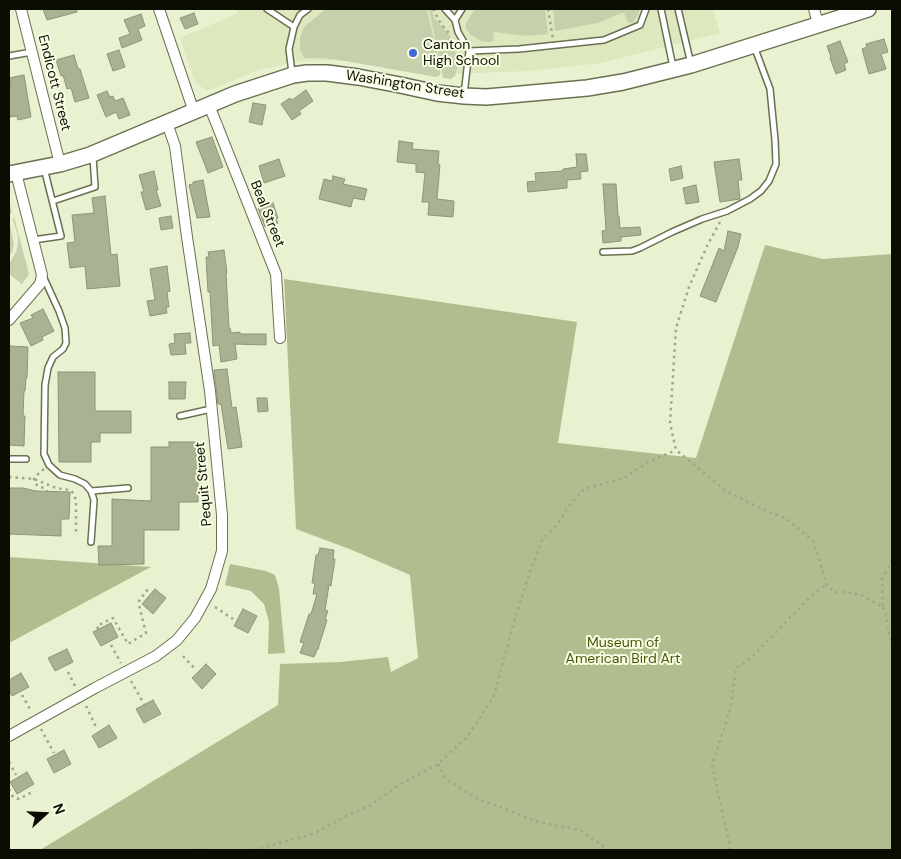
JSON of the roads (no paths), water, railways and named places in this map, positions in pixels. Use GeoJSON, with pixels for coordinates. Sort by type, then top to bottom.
{"type":"FeatureCollection","features":[{"type":"Feature","properties":{"kind":"main road","name":"Washington Street"},"geometry":{"type":"LineString","coordinates":[[12,174],[60,164],[92,154],[243,90],[293,75],[327,73],[402,85],[436,93],[486,97],[587,88],[623,82],[691,65],[868,9]]}},
{"type":"Feature","properties":{"kind":"street","name":"Endicott Street"},"geometry":{"type":"LineString","coordinates":[[21,9],[60,164]]}},
{"type":"Feature","properties":{"kind":"street"},"geometry":{"type":"LineString","coordinates":[[159,9],[194,112]]}},
{"type":"Feature","properties":{"kind":"street"},"geometry":{"type":"LineString","coordinates":[[814,9],[818,24]]}},
{"type":"Feature","properties":{"kind":"street","name":"Beal Street"},"geometry":{"type":"LineString","coordinates":[[209,105],[276,274],[280,338]]}},
{"type":"Feature","properties":{"kind":"street","name":"Pequit Street"},"geometry":{"type":"LineString","coordinates":[[9,736],[156,656],[177,640],[195,618],[211,589],[222,551],[222,515],[210,391],[175,146],[167,123]]}},
{"type":"Feature","properties":{"kind":"street"},"geometry":{"type":"LineString","coordinates":[[9,320],[40,284],[42,275],[12,174]]}},
{"type":"Feature","properties":{"kind":"lane"},"geometry":{"type":"LineString","coordinates":[[267,9],[294,27]]}},
{"type":"Feature","properties":{"kind":"lane"},"geometry":{"type":"LineString","coordinates":[[293,75],[289,48],[294,27],[300,16],[308,9]]}},
{"type":"Feature","properties":{"kind":"lane"},"geometry":{"type":"LineString","coordinates":[[445,9],[455,20],[458,32],[469,51],[464,96]]}},
{"type":"Feature","properties":{"kind":"lane"},"geometry":{"type":"LineString","coordinates":[[455,20],[462,9]]}},
{"type":"Feature","properties":{"kind":"lane"},"geometry":{"type":"LineString","coordinates":[[469,51],[519,49],[604,40],[640,25],[646,9]]}},
{"type":"Feature","properties":{"kind":"lane"},"geometry":{"type":"LineString","coordinates":[[661,9],[673,69]]}},
{"type":"Feature","properties":{"kind":"lane"},"geometry":{"type":"LineString","coordinates":[[678,9],[691,65]]}},
{"type":"Feature","properties":{"kind":"lane"},"geometry":{"type":"LineString","coordinates":[[603,252],[632,251],[702,219],[750,200],[769,181],[776,164],[770,89],[754,45]]}},
{"type":"Feature","properties":{"kind":"lane"},"geometry":{"type":"LineString","coordinates":[[9,56],[32,52]]}},
{"type":"Feature","properties":{"kind":"lane"},"geometry":{"type":"LineString","coordinates":[[52,201],[95,187],[92,154]]}},
{"type":"Feature","properties":{"kind":"lane"},"geometry":{"type":"LineString","coordinates":[[32,240],[61,236],[44,167]]}},
{"type":"Feature","properties":{"kind":"lane"},"geometry":{"type":"LineString","coordinates":[[42,275],[59,311],[65,328],[66,343],[63,349],[52,357],[48,368],[45,385],[44,454],[49,465],[60,475],[85,484],[91,491],[94,500],[91,542]]}},
{"type":"Feature","properties":{"kind":"lane"},"geometry":{"type":"LineString","coordinates":[[180,416],[211,409]]}},
{"type":"Feature","properties":{"kind":"lane"},"geometry":{"type":"LineString","coordinates":[[9,459],[26,459]]}},
{"type":"Feature","properties":{"kind":"lane"},"geometry":{"type":"LineString","coordinates":[[91,491],[128,488]]}},
{"type":"Feature","properties":{"kind":"place","name":"Canton High School"},"geometry":{"type":"Point","coordinates":[413,53]}},
{"type":"Feature","properties":{"kind":"park label","name":"Museum of American Bird Art"},"geometry":{"type":"Point","coordinates":[623,652]}}]}
